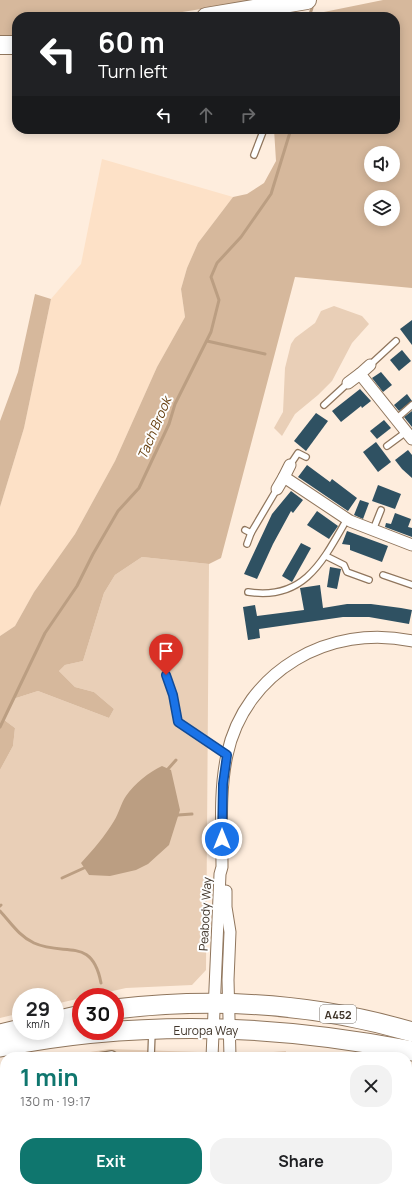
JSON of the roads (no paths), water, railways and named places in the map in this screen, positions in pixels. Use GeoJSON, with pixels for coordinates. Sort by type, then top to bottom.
{"type":"FeatureCollection","features":[{"type":"Feature","properties":{"kind":"highway","name":"Europa Way"},"geometry":{"type":"LineString","coordinates":[[124,1008],[168,1004],[311,1034],[412,1051]]}},
{"type":"Feature","properties":{"kind":"highway","name":"Europa Way"},"geometry":{"type":"LineString","coordinates":[[0,1047],[58,1037],[152,1031],[263,1004],[363,1018],[412,1032]]}},
{"type":"Feature","properties":{"kind":"highway"},"geometry":{"type":"LineString","coordinates":[[124,1021],[179,1015],[241,1016],[283,1020],[351,1030],[390,1038],[412,1047]]}},
{"type":"Feature","properties":{"kind":"highway"},"geometry":{"type":"LineString","coordinates":[[0,1035],[12,1032]]}},
{"type":"Feature","properties":{"kind":"highway"},"geometry":{"type":"LineString","coordinates":[[0,1035],[12,1034]]}},
{"type":"Feature","properties":{"kind":"main road"},"geometry":{"type":"LineString","coordinates":[[246,12],[278,8],[307,0]]}},
{"type":"Feature","properties":{"kind":"main road"},"geometry":{"type":"LineString","coordinates":[[0,45],[12,45]]}},
{"type":"Feature","properties":{"kind":"street"},"geometry":{"type":"LineString","coordinates":[[348,383],[370,365]]}},
{"type":"Feature","properties":{"kind":"street"},"geometry":{"type":"LineString","coordinates":[[360,374],[409,435]]}},
{"type":"Feature","properties":{"kind":"street"},"geometry":{"type":"LineString","coordinates":[[277,488],[290,465]]}},
{"type":"Feature","properties":{"kind":"street"},"geometry":{"type":"LineString","coordinates":[[284,477],[347,520],[412,545]]}},
{"type":"Feature","properties":{"kind":"street"},"geometry":{"type":"LineString","coordinates":[[222,867],[223,784],[227,755],[237,725],[249,703],[266,683],[284,667],[307,652],[331,642],[355,637],[394,637],[412,641]]}},
{"type":"Feature","properties":{"kind":"street","name":"Peabody Way"},"geometry":{"type":"LineString","coordinates":[[222,867],[220,874],[222,1015],[229,1052]]}},
{"type":"Feature","properties":{"kind":"street","name":"Peabody Way"},"geometry":{"type":"LineString","coordinates":[[213,1052],[228,980],[230,932],[226,907],[225,875],[222,867]]}},
{"type":"Feature","properties":{"kind":"lane"},"geometry":{"type":"LineString","coordinates":[[254,155],[262,134]]}},
{"type":"Feature","properties":{"kind":"lane"},"geometry":{"type":"LineString","coordinates":[[370,365],[396,341]]}},
{"type":"Feature","properties":{"kind":"lane"},"geometry":{"type":"LineString","coordinates":[[324,405],[348,383]]}},
{"type":"Feature","properties":{"kind":"lane"},"geometry":{"type":"LineString","coordinates":[[396,419],[412,405]]}},
{"type":"Feature","properties":{"kind":"lane"},"geometry":{"type":"LineString","coordinates":[[387,446],[409,435]]}},
{"type":"Feature","properties":{"kind":"lane"},"geometry":{"type":"LineString","coordinates":[[290,465],[298,453],[306,457]]}},
{"type":"Feature","properties":{"kind":"lane"},"geometry":{"type":"LineString","coordinates":[[247,544],[251,533],[277,488]]}},
{"type":"Feature","properties":{"kind":"lane"},"geometry":{"type":"LineString","coordinates":[[374,530],[381,510]]}},
{"type":"Feature","properties":{"kind":"lane"},"geometry":{"type":"LineString","coordinates":[[248,592],[266,594],[289,590],[314,570],[326,556],[347,520]]}},
{"type":"Feature","properties":{"kind":"lane"},"geometry":{"type":"LineString","coordinates":[[245,530],[251,533]]}},
{"type":"Feature","properties":{"kind":"lane"},"geometry":{"type":"LineString","coordinates":[[326,556],[344,565],[347,572],[369,580]]}},
{"type":"Feature","properties":{"kind":"lane"},"geometry":{"type":"LineString","coordinates":[[383,575],[412,585]]}},
{"type":"Feature","properties":{"kind":"lane"},"geometry":{"type":"LineString","coordinates":[[166,675],[173,695],[178,722],[227,755]]}},
{"type":"Feature","properties":{"kind":"lane"},"geometry":{"type":"LineString","coordinates":[[151,1052],[152,1031]]}},
{"type":"Feature","properties":{"kind":"waterway","name":"Tach Brook"},"geometry":{"type":"LineString","coordinates":[[311,12],[312,8]]}},
{"type":"Feature","properties":{"kind":"waterway","name":"Tach Brook"},"geometry":{"type":"LineString","coordinates":[[0,727],[45,633],[77,586],[93,554],[118,511],[139,488],[169,424],[175,404],[211,332],[219,300],[211,277],[217,263],[241,237],[271,194],[289,134]]}},
{"type":"Feature","properties":{"kind":"waterway"},"geometry":{"type":"LineString","coordinates":[[207,341],[265,354]]}},
{"type":"Feature","properties":{"kind":"waterway"},"geometry":{"type":"LineString","coordinates":[[168,769],[176,760]]}},
{"type":"Feature","properties":{"kind":"waterway"},"geometry":{"type":"LineString","coordinates":[[178,815],[192,814]]}},
{"type":"Feature","properties":{"kind":"waterway"},"geometry":{"type":"LineString","coordinates":[[62,878],[84,868]]}},
{"type":"Feature","properties":{"kind":"waterway"},"geometry":{"type":"LineString","coordinates":[[0,911],[20,933],[34,943],[45,947],[84,953],[91,959],[97,968],[101,983]]}}]}
